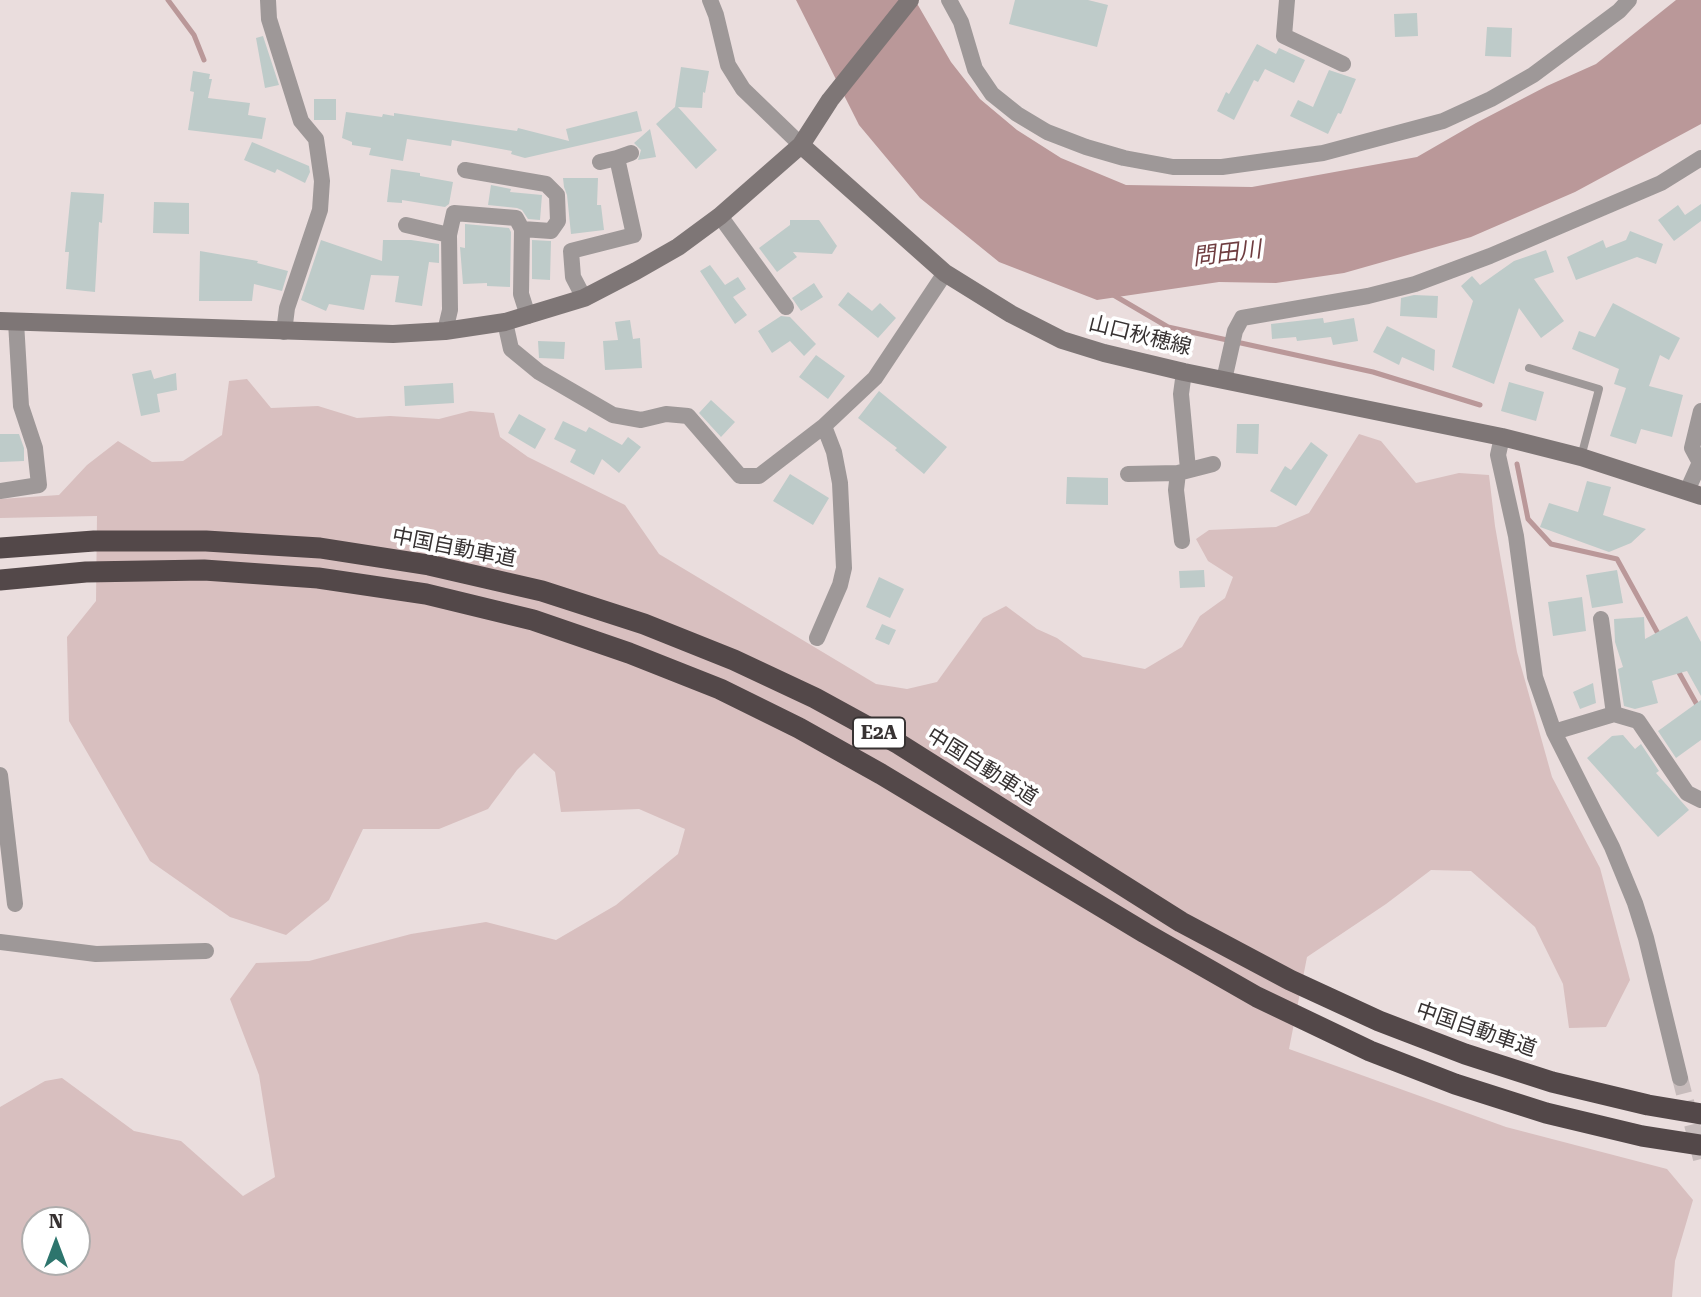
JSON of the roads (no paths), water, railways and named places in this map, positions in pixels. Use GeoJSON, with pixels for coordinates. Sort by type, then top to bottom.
{"type":"FeatureCollection","features":[{"type":"Feature","properties":{"kind":"highway","name":"中国自動車道"},"geometry":{"type":"LineString","coordinates":[[0,548],[94,541],[206,541],[320,548],[429,565],[542,591],[644,624],[734,660],[815,698],[899,744],[1181,922],[1290,980],[1379,1021],[1465,1054],[1552,1082],[1648,1105],[1701,1114]]}},
{"type":"Feature","properties":{"kind":"highway","name":"E2A"},"geometry":{"type":"LineString","coordinates":[[0,580],[86,572],[204,570],[318,578],[426,594],[533,620],[629,653],[720,689],[799,728],[881,774],[1179,953],[1257,997],[1370,1051],[1455,1084],[1546,1113],[1642,1136],[1701,1146]]}},
{"type":"Feature","properties":{"kind":"main road"},"geometry":{"type":"LineString","coordinates":[[8,321],[393,334],[445,331],[505,322],[584,298],[667,253],[720,216],[801,145],[830,100],[910,0]]}},
{"type":"Feature","properties":{"kind":"main road","name":"山口秋穂線"},"geometry":{"type":"LineString","coordinates":[[801,145],[945,273],[1011,314],[1062,340],[1184,372],[1502,436],[1581,457],[1694,494]]}},
{"type":"Feature","properties":{"kind":"street"},"geometry":{"type":"LineString","coordinates":[[268,0],[269,19],[301,121],[316,139],[321,181],[320,211],[286,308],[284,332]]}},
{"type":"Feature","properties":{"kind":"street"},"geometry":{"type":"LineString","coordinates":[[710,0],[728,65],[743,89],[801,145]]}},
{"type":"Feature","properties":{"kind":"street"},"geometry":{"type":"LineString","coordinates":[[949,0],[961,22],[975,69],[992,94],[1017,114],[1047,132],[1086,147],[1124,158],[1173,167],[1222,167],[1322,153],[1443,121],[1491,99],[1533,75],[1619,11],[1629,0]]}},
{"type":"Feature","properties":{"kind":"street"},"geometry":{"type":"LineString","coordinates":[[1287,0],[1284,36],[1343,64]]}},
{"type":"Feature","properties":{"kind":"street"},"geometry":{"type":"LineString","coordinates":[[584,298],[573,277],[571,251],[634,235],[624,156],[600,162]]}},
{"type":"Feature","properties":{"kind":"street"},"geometry":{"type":"LineString","coordinates":[[1224,380],[1235,331],[1242,318],[1368,296],[1415,284],[1490,256],[1661,183],[1701,158]]}},
{"type":"Feature","properties":{"kind":"street"},"geometry":{"type":"LineString","coordinates":[[465,170],[546,184],[557,195],[558,221],[551,231],[522,229]]}},
{"type":"Feature","properties":{"kind":"street"},"geometry":{"type":"LineString","coordinates":[[445,331],[450,310],[449,234],[454,213],[516,218],[522,229],[521,294],[528,316]]}},
{"type":"Feature","properties":{"kind":"street"},"geometry":{"type":"LineString","coordinates":[[720,216],[786,307]]}},
{"type":"Feature","properties":{"kind":"street"},"geometry":{"type":"LineString","coordinates":[[406,225],[449,234]]}},
{"type":"Feature","properties":{"kind":"street"},"geometry":{"type":"LineString","coordinates":[[505,322],[511,349],[539,372],[613,415],[640,420],[666,414],[688,416],[740,477],[759,477],[824,426],[875,378],[945,273]]}},
{"type":"Feature","properties":{"kind":"street"},"geometry":{"type":"LineString","coordinates":[[0,491],[38,485],[36,448],[21,406],[8,321]]}},
{"type":"Feature","properties":{"kind":"street"},"geometry":{"type":"LineString","coordinates":[[1182,541],[1176,490],[1183,471],[1181,394],[1184,372]]}},
{"type":"Feature","properties":{"kind":"street"},"geometry":{"type":"LineString","coordinates":[[1694,494],[1700,460],[1692,448],[1701,411]]}},
{"type":"Feature","properties":{"kind":"street"},"geometry":{"type":"LineString","coordinates":[[817,638],[840,585],[844,568],[840,483],[834,452],[824,426]]}},
{"type":"Feature","properties":{"kind":"street"},"geometry":{"type":"LineString","coordinates":[[1502,436],[1498,455],[1516,536],[1535,677],[1554,732],[1612,847],[1635,903],[1680,1078]]}},
{"type":"Feature","properties":{"kind":"street"},"geometry":{"type":"LineString","coordinates":[[1128,474],[1183,471],[1213,464]]}},
{"type":"Feature","properties":{"kind":"street"},"geometry":{"type":"LineString","coordinates":[[1601,619],[1614,714]]}},
{"type":"Feature","properties":{"kind":"street"},"geometry":{"type":"LineString","coordinates":[[1554,732],[1614,714],[1638,721],[1688,793],[1701,800]]}},
{"type":"Feature","properties":{"kind":"street"},"geometry":{"type":"LineString","coordinates":[[0,775],[15,904]]}},
{"type":"Feature","properties":{"kind":"street"},"geometry":{"type":"LineString","coordinates":[[0,942],[96,954],[206,951]]}},
{"type":"Feature","properties":{"kind":"lane"},"geometry":{"type":"LineString","coordinates":[[1529,369],[1599,389],[1581,457]]}},
{"type":"Feature","properties":{"kind":"water","name":"問田川"},"geometry":{"type":"Polygon","coordinates":[[[796,0],[915,0],[951,62],[980,99],[1017,130],[1061,158],[1126,185],[1252,187],[1417,157],[1547,86],[1596,64],[1676,0],[1701,0],[1701,124],[1575,192],[1471,237],[1344,273],[1276,283],[1219,282],[1097,300],[999,262],[920,198],[859,125],[796,0]]]}},
{"type":"Feature","properties":{"kind":"waterway"},"geometry":{"type":"LineString","coordinates":[[168,0],[194,35],[204,60]]}},
{"type":"Feature","properties":{"kind":"waterway"},"geometry":{"type":"LineString","coordinates":[[1110,293],[1168,327],[1373,372],[1480,405]]}},
{"type":"Feature","properties":{"kind":"waterway"},"geometry":{"type":"LineString","coordinates":[[1517,464],[1528,519],[1551,544],[1617,559],[1661,639]]}},
{"type":"Feature","properties":{"kind":"waterway"},"geometry":{"type":"LineString","coordinates":[[1677,669],[1701,712]]}},
{"type":"Feature","properties":{"kind":"tunnel"},"geometry":{"type":"LineString","coordinates":[[1680,1078],[1701,1159]]}}]}
